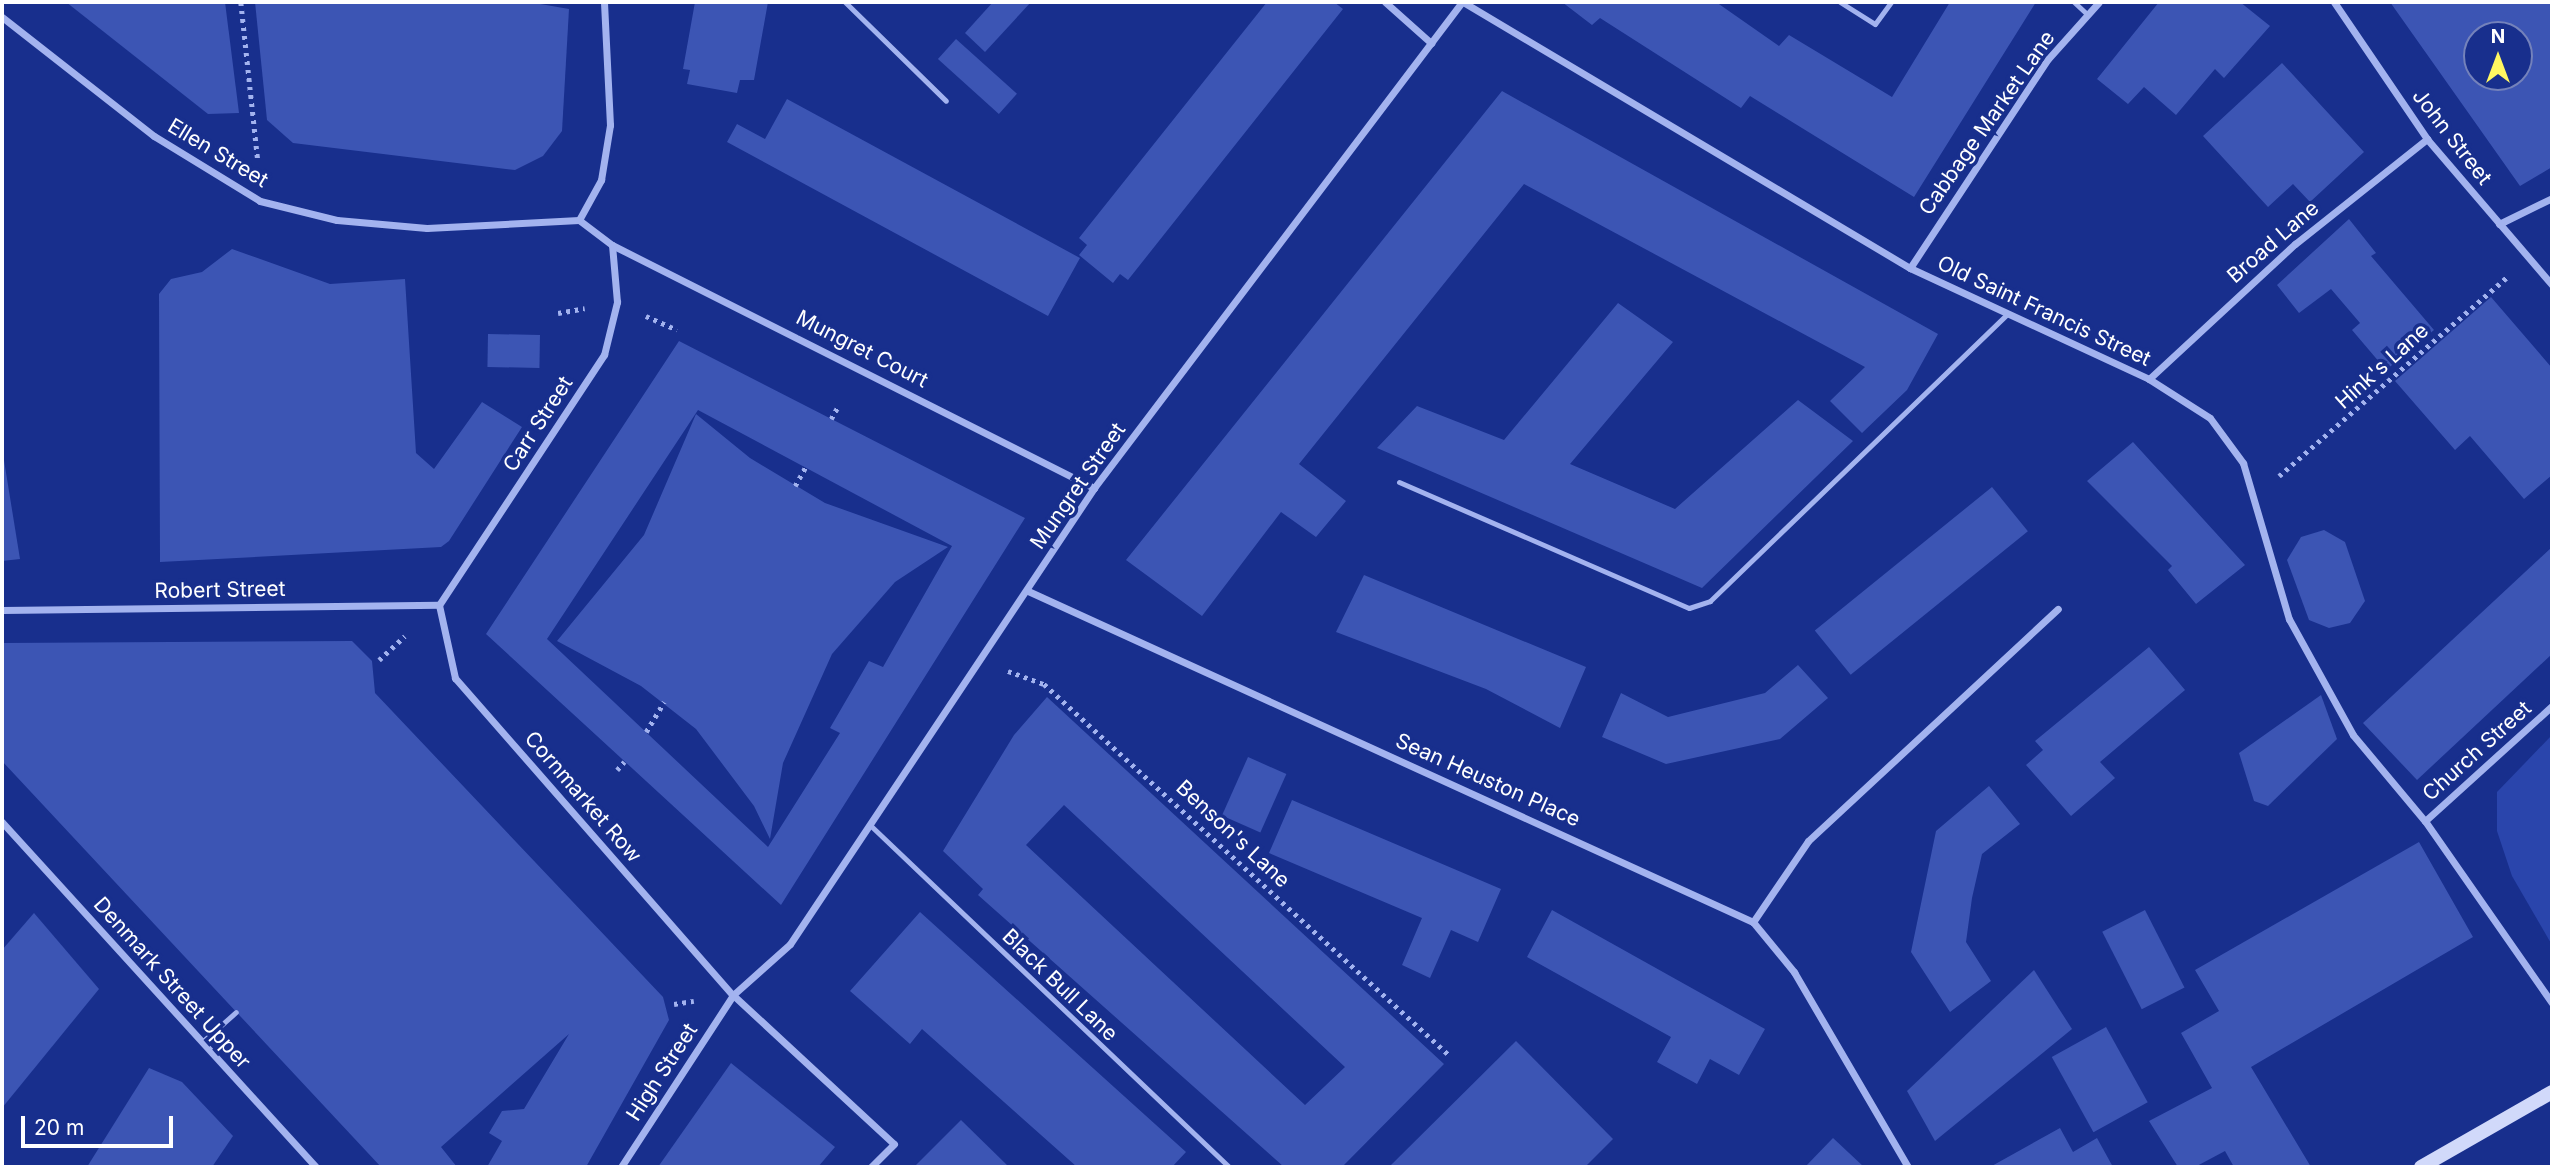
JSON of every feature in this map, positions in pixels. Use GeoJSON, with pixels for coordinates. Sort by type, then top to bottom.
{"type":"FeatureCollection","features":[{"type":"Feature","properties":{"kind":"main road"},"geometry":{"type":"LineString","coordinates":[[2421,1167],[2552,1091]]}},
{"type":"Feature","properties":{"kind":"street"},"geometry":{"type":"LineString","coordinates":[[604,2],[610,125],[601,180],[579,220],[612,245]]}},
{"type":"Feature","properties":{"kind":"street"},"geometry":{"type":"LineString","coordinates":[[1385,2],[1432,43]]}},
{"type":"Feature","properties":{"kind":"street","name":"Mungret Street"},"geometry":{"type":"LineString","coordinates":[[733,995],[790,944],[981,662],[1094,488],[1463,2]]}},
{"type":"Feature","properties":{"kind":"street","name":"Old Saint Francis Street"},"geometry":{"type":"LineString","coordinates":[[1463,2],[1910,268],[2149,379],[2210,418],[2243,463],[2289,619],[2354,734],[2425,821],[2552,1003]]}},
{"type":"Feature","properties":{"kind":"street","name":"Cabbage Market Lane"},"geometry":{"type":"LineString","coordinates":[[1910,268],[2048,59],[2099,2]]}},
{"type":"Feature","properties":{"kind":"street","name":"John Street"},"geometry":{"type":"LineString","coordinates":[[2334,2],[2427,139],[2552,285]]}},
{"type":"Feature","properties":{"kind":"street","name":"Ellen Street"},"geometry":{"type":"LineString","coordinates":[[2,17],[154,136],[260,201],[337,220],[427,228],[579,220]]}},
{"type":"Feature","properties":{"kind":"street","name":"Broad Lane"},"geometry":{"type":"LineString","coordinates":[[2149,379],[2295,243],[2427,139]]}},
{"type":"Feature","properties":{"kind":"street"},"geometry":{"type":"LineString","coordinates":[[2499,224],[2552,198]]}},
{"type":"Feature","properties":{"kind":"street","name":"Mungret Court"},"geometry":{"type":"LineString","coordinates":[[612,245],[1094,488]]}},
{"type":"Feature","properties":{"kind":"street","name":"Carr Street"},"geometry":{"type":"LineString","coordinates":[[439,606],[604,355],[617,302],[612,245]]}},
{"type":"Feature","properties":{"kind":"street","name":"Sean Heuston Place"},"geometry":{"type":"LineString","coordinates":[[1028,591],[1753,922],[1794,972],[1908,1167]]}},
{"type":"Feature","properties":{"kind":"street","name":"Robert Street"},"geometry":{"type":"LineString","coordinates":[[2,610],[439,606]]}},
{"type":"Feature","properties":{"kind":"street","name":"Cornmarket Row"},"geometry":{"type":"LineString","coordinates":[[439,606],[455,678],[733,995],[894,1144],[871,1167]]}},
{"type":"Feature","properties":{"kind":"street"},"geometry":{"type":"LineString","coordinates":[[1753,922],[1808,841],[2058,609]]}},
{"type":"Feature","properties":{"kind":"street","name":"Church Street"},"geometry":{"type":"LineString","coordinates":[[2425,821],[2552,706]]}},
{"type":"Feature","properties":{"kind":"street","name":"Denmark Street Upper"},"geometry":{"type":"LineString","coordinates":[[2,822],[316,1167]]}},
{"type":"Feature","properties":{"kind":"street","name":"High Street"},"geometry":{"type":"LineString","coordinates":[[621,1167],[733,995]]}},
{"type":"Feature","properties":{"kind":"lane"},"geometry":{"type":"LineString","coordinates":[[845,2],[946,101]]}},
{"type":"Feature","properties":{"kind":"lane"},"geometry":{"type":"LineString","coordinates":[[1840,2],[1875,24],[1891,2]]}},
{"type":"Feature","properties":{"kind":"lane"},"geometry":{"type":"LineString","coordinates":[[2074,2],[2087,14]]}},
{"type":"Feature","properties":{"kind":"lane"},"geometry":{"type":"LineString","coordinates":[[1399,482],[1689,608],[1710,601],[2007,314]]}},
{"type":"Feature","properties":{"kind":"lane","name":"Black Bull Lane"},"geometry":{"type":"LineString","coordinates":[[870,825],[1229,1167]]}},
{"type":"Feature","properties":{"kind":"lane"},"geometry":{"type":"LineString","coordinates":[[202,1042],[236,1012]]}},
{"type":"Feature","properties":{"kind":"path"},"geometry":{"type":"LineString","coordinates":[[241,2],[258,160]]}},
{"type":"Feature","properties":{"kind":"path","name":"Hink's Lane"},"geometry":{"type":"LineString","coordinates":[[2252,492],[2289,470],[2529,258]]}},
{"type":"Feature","properties":{"kind":"path"},"geometry":{"type":"LineString","coordinates":[[831,419],[837,408]]}},
{"type":"Feature","properties":{"kind":"path"},"geometry":{"type":"LineString","coordinates":[[795,486],[806,468]]}},
{"type":"Feature","properties":{"kind":"path","name":"Benson's Lane"},"geometry":{"type":"LineString","coordinates":[[981,662],[1044,684],[1448,1055]]}},
{"type":"Feature","properties":{"kind":"path"},"geometry":{"type":"LineString","coordinates":[[646,732],[664,702]]}},
{"type":"Feature","properties":{"kind":"path"},"geometry":{"type":"LineString","coordinates":[[617,770],[624,762]]}},
{"type":"Feature","properties":{"kind":"shaded area"},"geometry":{"type":"Polygon","coordinates":[[[2552,735],[2552,945],[2512,876],[2497,831],[2497,792],[2552,735]]]}},
{"type":"Feature","properties":{"kind":"building"},"geometry":{"type":"Polygon","coordinates":[[[66,2],[225,2],[239,113],[208,114],[66,2]]]}},
{"type":"Feature","properties":{"kind":"building"},"geometry":{"type":"Polygon","coordinates":[[[255,2],[529,2],[569,9],[562,131],[543,156],[515,170],[293,143],[267,120],[255,2]]]}},
{"type":"Feature","properties":{"kind":"building"},"geometry":{"type":"Polygon","coordinates":[[[695,2],[768,2],[754,80],[740,80],[737,93],[687,84],[690,70],[683,69],[695,2]]]}},
{"type":"Feature","properties":{"kind":"building"},"geometry":{"type":"Polygon","coordinates":[[[993,2],[1031,2],[985,52],[965,33],[993,2]]]}},
{"type":"Feature","properties":{"kind":"building"},"geometry":{"type":"Polygon","coordinates":[[[1267,2],[1334,2],[1343,9],[1128,280],[1120,274],[1113,283],[1079,255],[1087,245],[1079,238],[1267,2]]]}},
{"type":"Feature","properties":{"kind":"building"},"geometry":{"type":"Polygon","coordinates":[[[1562,2],[1716,2],[1779,46],[1789,35],[1892,97],[1950,2],[2036,2],[1914,197],[1750,96],[1741,108],[1600,18],[1592,25],[1562,2]]]}},
{"type":"Feature","properties":{"kind":"building"},"geometry":{"type":"Polygon","coordinates":[[[2159,2],[2240,2],[2270,26],[2224,78],[2215,69],[2176,115],[2144,87],[2128,104],[2097,79],[2159,2]]]}},
{"type":"Feature","properties":{"kind":"building"},"geometry":{"type":"Polygon","coordinates":[[[2390,2],[2552,2],[2552,167],[2520,186],[2390,2]]]}},
{"type":"Feature","properties":{"kind":"building"},"geometry":{"type":"Polygon","coordinates":[[[956,39],[1017,94],[999,114],[938,59],[956,39]]]}},
{"type":"Feature","properties":{"kind":"building"},"geometry":{"type":"Polygon","coordinates":[[[2282,63],[2364,152],[2310,202],[2293,184],[2268,207],[2203,136],[2282,63]]]}},
{"type":"Feature","properties":{"kind":"building"},"geometry":{"type":"Polygon","coordinates":[[[1502,91],[1938,334],[1907,390],[1862,433],[1830,401],[1865,367],[1524,184],[1299,464],[1346,501],[1316,537],[1281,512],[1202,616],[1126,560],[1502,91]]]}},
{"type":"Feature","properties":{"kind":"building"},"geometry":{"type":"Polygon","coordinates":[[[787,99],[1080,258],[1048,316],[727,142],[737,124],[765,139],[787,99]]]}},
{"type":"Feature","properties":{"kind":"building"},"geometry":{"type":"Polygon","coordinates":[[[2349,219],[2376,253],[2371,256],[2434,330],[2386,370],[2352,330],[2360,323],[2331,289],[2299,313],[2277,285],[2349,219]]]}},
{"type":"Feature","properties":{"kind":"building"},"geometry":{"type":"Polygon","coordinates":[[[232,249],[330,284],[405,279],[416,453],[434,469],[482,402],[522,427],[449,541],[441,547],[160,562],[159,294],[171,279],[202,272],[232,249]]]}},
{"type":"Feature","properties":{"kind":"building"},"geometry":{"type":"Polygon","coordinates":[[[2491,297],[2552,368],[2552,475],[2524,499],[2470,436],[2455,450],[2395,381],[2491,297]]]}},
{"type":"Feature","properties":{"kind":"building"},"geometry":{"type":"Polygon","coordinates":[[[1618,303],[1673,342],[1570,464],[1675,509],[1798,400],[1853,441],[1702,588],[1377,448],[1417,406],[1504,440],[1618,303]]]}},
{"type":"Feature","properties":{"kind":"building"},"geometry":{"type":"Polygon","coordinates":[[[488,334],[540,335],[539,368],[487,367],[488,334]]]}},
{"type":"Feature","properties":{"kind":"building"},"geometry":{"type":"Polygon","coordinates":[[[679,341],[1025,518],[781,905],[486,634],[679,341]],[[698,410],[547,639],[768,847],[840,733],[830,728],[869,661],[883,667],[952,546],[698,410]]]}},
{"type":"Feature","properties":{"kind":"building"},"geometry":{"type":"Polygon","coordinates":[[[696,414],[750,458],[825,503],[948,547],[895,582],[832,654],[783,763],[770,839],[754,806],[696,729],[641,686],[557,641],[644,535],[696,414]]]}},
{"type":"Feature","properties":{"kind":"building"},"geometry":{"type":"Polygon","coordinates":[[[2133,442],[2245,565],[2196,604],[2168,570],[2172,566],[2087,481],[2133,442]]]}},
{"type":"Feature","properties":{"kind":"building"},"geometry":{"type":"Polygon","coordinates":[[[2,448],[20,559],[2,561],[2,448]]]}},
{"type":"Feature","properties":{"kind":"building"},"geometry":{"type":"Polygon","coordinates":[[[1992,487],[2028,531],[1851,675],[1815,630],[1992,487]]]}},
{"type":"Feature","properties":{"kind":"building"},"geometry":{"type":"Polygon","coordinates":[[[2324,530],[2345,542],[2365,601],[2350,623],[2329,628],[2309,620],[2287,560],[2301,537],[2324,530]]]}},
{"type":"Feature","properties":{"kind":"building"},"geometry":{"type":"Polygon","coordinates":[[[2552,547],[2552,654],[2417,780],[2363,723],[2552,547]]]}},
{"type":"Feature","properties":{"kind":"building"},"geometry":{"type":"Polygon","coordinates":[[[1364,575],[1586,667],[1560,728],[1486,689],[1336,632],[1364,575]]]}},
{"type":"Feature","properties":{"kind":"building"},"geometry":{"type":"Polygon","coordinates":[[[352,641],[372,661],[375,693],[663,997],[669,1020],[586,1167],[487,1167],[502,1141],[489,1133],[502,1111],[524,1109],[569,1034],[441,1147],[457,1167],[381,1167],[2,761],[2,643],[352,641]]]}},
{"type":"Feature","properties":{"kind":"building"},"geometry":{"type":"Polygon","coordinates":[[[2149,647],[2185,690],[2100,762],[2115,778],[2071,816],[2026,765],[2043,750],[2035,741],[2149,647]]]}},
{"type":"Feature","properties":{"kind":"building"},"geometry":{"type":"Polygon","coordinates":[[[1798,665],[1828,698],[1780,739],[1666,764],[1602,737],[1621,693],[1668,717],[1765,693],[1798,665]]]}},
{"type":"Feature","properties":{"kind":"building"},"geometry":{"type":"Polygon","coordinates":[[[2321,695],[2337,739],[2268,806],[2254,801],[2239,753],[2321,695]]]}},
{"type":"Feature","properties":{"kind":"building"},"geometry":{"type":"Polygon","coordinates":[[[1047,697],[1444,1064],[1342,1167],[1284,1167],[978,895],[983,889],[943,851],[1014,735],[1047,697]],[[1064,805],[1026,845],[1305,1105],[1345,1067],[1064,805]]]}},
{"type":"Feature","properties":{"kind":"building"},"geometry":{"type":"Polygon","coordinates":[[[1248,757],[1286,774],[1260,833],[1222,815],[1248,757]]]}},
{"type":"Feature","properties":{"kind":"building"},"geometry":{"type":"Polygon","coordinates":[[[1989,786],[2020,824],[1982,854],[1972,898],[1966,942],[1991,981],[1950,1012],[1911,952],[1936,831],[1989,786]]]}},
{"type":"Feature","properties":{"kind":"building"},"geometry":{"type":"Polygon","coordinates":[[[1292,800],[1501,889],[1478,942],[1451,930],[1430,978],[1402,965],[1422,918],[1269,853],[1292,800]]]}},
{"type":"Feature","properties":{"kind":"building"},"geometry":{"type":"Polygon","coordinates":[[[2419,842],[2473,937],[2251,1067],[2311,1167],[2234,1167],[2225,1151],[2195,1167],[2178,1167],[2149,1121],[2212,1088],[2181,1033],[2219,1011],[2195,970],[2419,842]]]}},
{"type":"Feature","properties":{"kind":"building"},"geometry":{"type":"Polygon","coordinates":[[[1552,910],[1765,1029],[1739,1075],[1710,1059],[1697,1084],[1657,1062],[1671,1037],[1527,957],[1552,910]]]}},
{"type":"Feature","properties":{"kind":"building"},"geometry":{"type":"Polygon","coordinates":[[[2145,910],[2184,988],[2142,1009],[2102,932],[2145,910]]]}},
{"type":"Feature","properties":{"kind":"building"},"geometry":{"type":"Polygon","coordinates":[[[920,912],[1186,1152],[1172,1167],[1077,1167],[922,1029],[910,1044],[850,991],[920,912]]]}},
{"type":"Feature","properties":{"kind":"building"},"geometry":{"type":"Polygon","coordinates":[[[34,913],[99,989],[2,1108],[2,950],[34,913]]]}},
{"type":"Feature","properties":{"kind":"building"},"geometry":{"type":"Polygon","coordinates":[[[2034,970],[2072,1029],[1935,1141],[1907,1091],[2034,970]]]}},
{"type":"Feature","properties":{"kind":"building"},"geometry":{"type":"Polygon","coordinates":[[[2106,1027],[2148,1102],[2093,1132],[2052,1057],[2106,1027]]]}},
{"type":"Feature","properties":{"kind":"building"},"geometry":{"type":"Polygon","coordinates":[[[1516,1041],[1613,1139],[1585,1167],[1389,1167],[1516,1041]]]}},
{"type":"Feature","properties":{"kind":"building"},"geometry":{"type":"Polygon","coordinates":[[[731,1063],[835,1147],[818,1167],[658,1167],[731,1063]]]}},
{"type":"Feature","properties":{"kind":"building"},"geometry":{"type":"Polygon","coordinates":[[[149,1068],[182,1082],[233,1136],[212,1167],[87,1167],[149,1068]]]}},
{"type":"Feature","properties":{"kind":"building"},"geometry":{"type":"Polygon","coordinates":[[[961,1120],[1009,1167],[914,1167],[961,1120]]]}},
{"type":"Feature","properties":{"kind":"building"},"geometry":{"type":"Polygon","coordinates":[[[2060,1128],[2073,1152],[2097,1138],[2113,1167],[1990,1167],[2060,1128]]]}},
{"type":"Feature","properties":{"kind":"building"},"geometry":{"type":"Polygon","coordinates":[[[1833,1138],[1864,1167],[1805,1167],[1833,1138]]]}}]}
